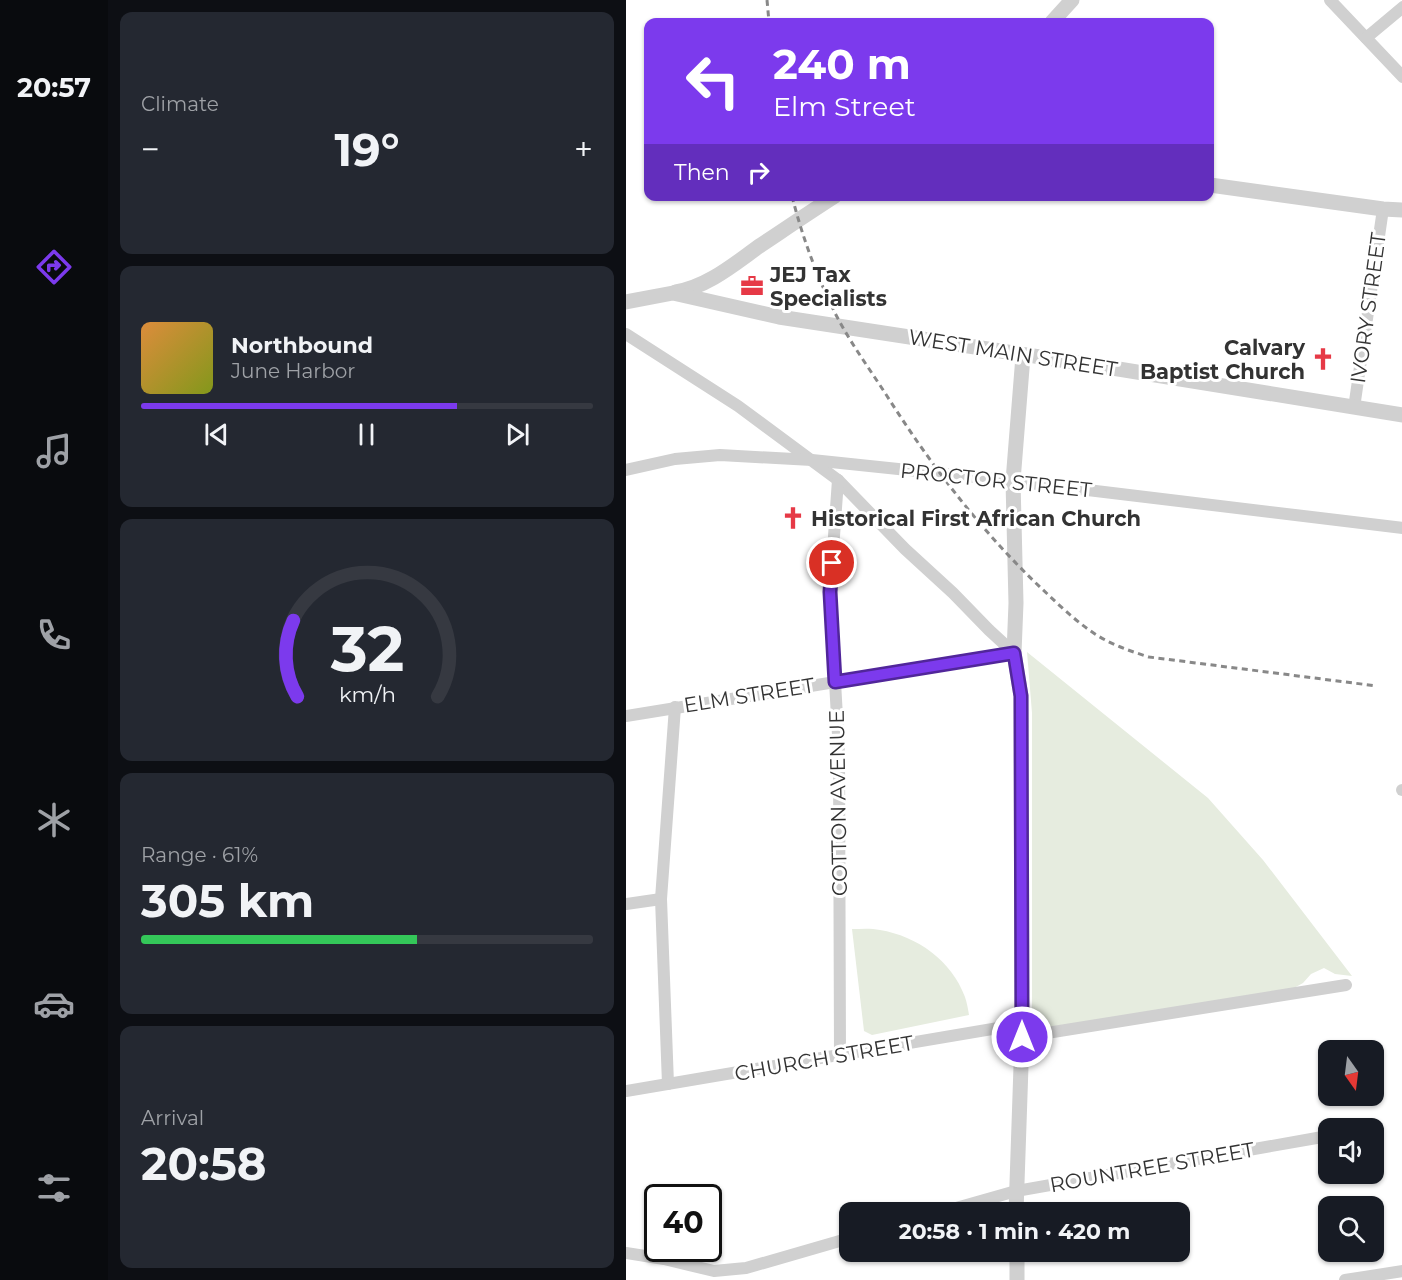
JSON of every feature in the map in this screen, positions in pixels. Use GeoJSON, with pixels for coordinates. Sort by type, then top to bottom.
{"type":"FeatureCollection","features":[{"type":"Feature","properties":{"kind":"street"},"geometry":{"type":"LineString","coordinates":[[1056,18],[1072,0]]}},
{"type":"Feature","properties":{"kind":"street"},"geometry":{"type":"LineString","coordinates":[[1330,0],[1403,77]]}},
{"type":"Feature","properties":{"kind":"street"},"geometry":{"type":"LineString","coordinates":[[1366,38],[1403,7]]}},
{"type":"Feature","properties":{"kind":"street"},"geometry":{"type":"LineString","coordinates":[[1214,186],[1403,210]]}},
{"type":"Feature","properties":{"kind":"street"},"geometry":{"type":"LineString","coordinates":[[673,293],[689,290],[713,278],[827,201]]}},
{"type":"Feature","properties":{"kind":"street","name":"IVORY STREET"},"geometry":{"type":"LineString","coordinates":[[1354,408],[1383,209]]}},
{"type":"Feature","properties":{"kind":"street","name":"WEST MAIN STREET"},"geometry":{"type":"LineString","coordinates":[[626,302],[673,293],[779,317],[1106,367],[1403,416]]}},
{"type":"Feature","properties":{"kind":"street"},"geometry":{"type":"LineString","coordinates":[[626,334],[738,406],[838,480],[905,549],[1014,653]]}},
{"type":"Feature","properties":{"kind":"street"},"geometry":{"type":"LineString","coordinates":[[1016,1202],[1022,1031],[1021,696],[1014,653],[1016,603],[1013,481],[1023,356]]}},
{"type":"Feature","properties":{"kind":"street","name":"PROCTOR STREET"},"geometry":{"type":"LineString","coordinates":[[626,470],[675,459],[720,455],[812,460],[1013,481],[1403,528]]}},
{"type":"Feature","properties":{"kind":"street","name":"COTTON AVENUE"},"geometry":{"type":"LineString","coordinates":[[838,480],[830,592],[839,753],[840,1056]]}},
{"type":"Feature","properties":{"kind":"street","name":"ELM STREET"},"geometry":{"type":"LineString","coordinates":[[626,716],[1014,653]]}},
{"type":"Feature","properties":{"kind":"street"},"geometry":{"type":"LineString","coordinates":[[668,1084],[661,899],[674,707]]}},
{"type":"Feature","properties":{"kind":"street"},"geometry":{"type":"LineString","coordinates":[[626,904],[661,899]]}},
{"type":"Feature","properties":{"kind":"street","name":"CHURCH STREET"},"geometry":{"type":"LineString","coordinates":[[626,1091],[840,1056],[1346,985]]}},
{"type":"Feature","properties":{"kind":"street","name":"ROUNTREE STREET"},"geometry":{"type":"LineString","coordinates":[[977,1202],[1016,1191],[1318,1138]]}},
{"type":"Feature","properties":{"kind":"street"},"geometry":{"type":"LineString","coordinates":[[626,1253],[714,1271],[746,1268],[839,1241]]}},
{"type":"Feature","properties":{"kind":"street"},"geometry":{"type":"LineString","coordinates":[[1017,1262],[1017,1280]]}},
{"type":"Feature","properties":{"kind":"street"},"geometry":{"type":"LineString","coordinates":[[1345,1280],[1403,1271]]}},
{"type":"Feature","properties":{"kind":"shaded area"},"geometry":{"type":"Polygon","coordinates":[[[1027,652],[1208,798],[1263,860],[1352,976],[1335,974],[1324,968],[1311,974],[1303,983],[1294,988],[1045,1029],[1032,1029],[1032,713],[1027,652]]]}},
{"type":"Feature","properties":{"kind":"shaded area"},"geometry":{"type":"Polygon","coordinates":[[[852,929],[873,929],[894,933],[932,952],[959,984],[969,1015],[872,1035],[864,1031],[852,929]]]}},
{"type":"Feature","properties":{"kind":"railway"},"geometry":{"type":"LineString","coordinates":[[767,0],[769,18]]}},
{"type":"Feature","properties":{"kind":"railway"},"geometry":{"type":"LineString","coordinates":[[793,201],[810,255],[834,311],[904,422],[939,472],[977,520],[1018,565],[1073,617],[1108,641],[1149,657],[1377,686]]}},
{"type":"Feature","properties":{"kind":"place","name":"JEJ Tax Specialists"},"geometry":{"type":"Point","coordinates":[752,286]}},
{"type":"Feature","properties":{"kind":"place","name":"Calvary Baptist Church"},"geometry":{"type":"Point","coordinates":[1323,359]}},
{"type":"Feature","properties":{"kind":"place","name":"Historical First African Church"},"geometry":{"type":"Point","coordinates":[793,518]}},
{"type":"Feature","properties":{"kind":"route"},"geometry":{"type":"LineString","coordinates":[[832,563],[830,592],[835,682],[1014,653],[1021,696],[1022,1037]]}}]}
